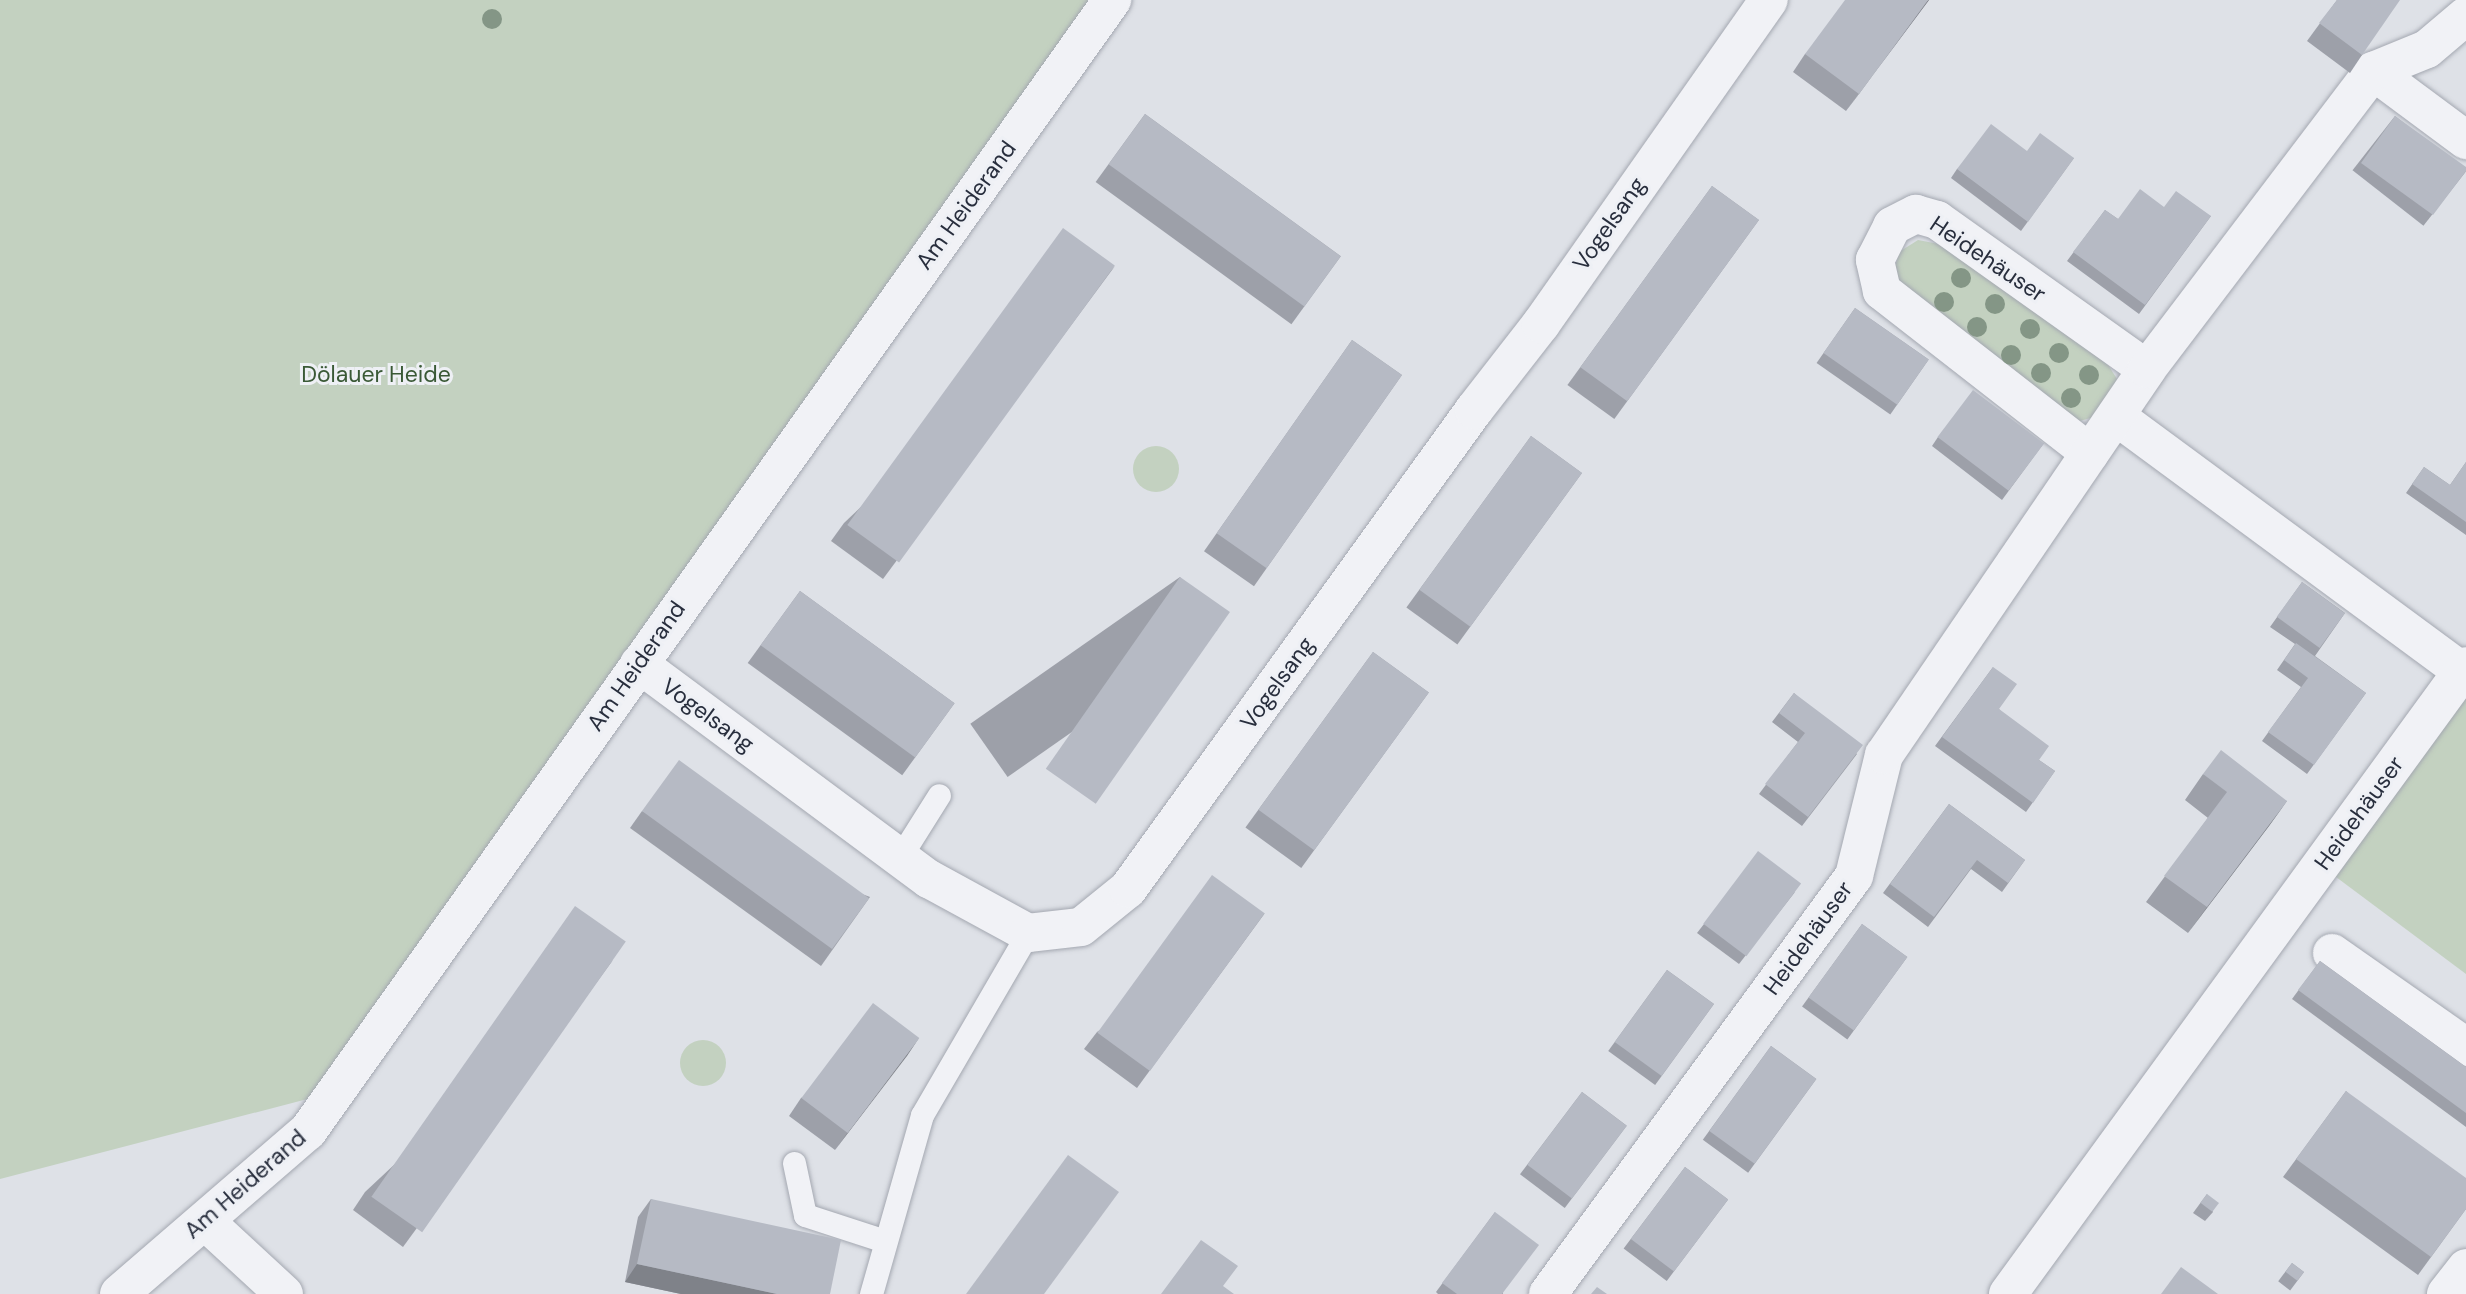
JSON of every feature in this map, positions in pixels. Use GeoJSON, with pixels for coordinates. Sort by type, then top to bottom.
{"type":"FeatureCollection","features":[{"type":"Feature","properties":{"kind":"street","name":"Am Heiderand"},"geometry":{"type":"LineString","coordinates":[[119,1294],[167,1249],[206,1222],[308,1131],[1112,0]]}},
{"type":"Feature","properties":{"kind":"street","name":"Vogelsang"},"geometry":{"type":"LineString","coordinates":[[639,664],[929,879],[1028,933],[1081,927],[1128,890],[1474,410],[1541,324],[1769,0]]}},
{"type":"Feature","properties":{"kind":"street"},"geometry":{"type":"LineString","coordinates":[[2373,71],[2427,49],[2466,16]]}},
{"type":"Feature","properties":{"kind":"street"},"geometry":{"type":"LineString","coordinates":[[2373,71],[2466,140]]}},
{"type":"Feature","properties":{"kind":"street","name":"Heidehäuser"},"geometry":{"type":"LineString","coordinates":[[1548,1294],[1854,876],[1884,755],[2117,417],[2147,369],[2373,71]]}},
{"type":"Feature","properties":{"kind":"street","name":"Heidehäuser"},"geometry":{"type":"LineString","coordinates":[[2090,453],[1882,291],[1875,260],[1892,226],[1916,214],[1937,220],[2147,369]]}},
{"type":"Feature","properties":{"kind":"street","name":"Heidehäuser"},"geometry":{"type":"LineString","coordinates":[[2008,1294],[2464,668],[2117,417]]}},
{"type":"Feature","properties":{"kind":"street"},"geometry":{"type":"LineString","coordinates":[[2332,953],[2466,1047]]}},
{"type":"Feature","properties":{"kind":"street"},"geometry":{"type":"LineString","coordinates":[[206,1222],[284,1294]]}},
{"type":"Feature","properties":{"kind":"street"},"geometry":{"type":"LineString","coordinates":[[2446,1294],[2466,1268]]}},
{"type":"Feature","properties":{"kind":"lane"},"geometry":{"type":"LineString","coordinates":[[900,857],[939,795]]}},
{"type":"Feature","properties":{"kind":"lane"},"geometry":{"type":"LineString","coordinates":[[871,1294],[922,1115],[1028,933]]}},
{"type":"Feature","properties":{"kind":"lane"},"geometry":{"type":"LineString","coordinates":[[794,1163],[805,1216],[885,1241]]}},
{"type":"Feature","properties":{"kind":"green space","name":"Dölauer Heide"},"geometry":{"type":"Polygon","coordinates":[[[0,0],[1109,0],[315,1097],[0,1179],[0,0]]]}},
{"type":"Feature","properties":{"kind":"green space"},"geometry":{"type":"Polygon","coordinates":[[[1918,240],[1944,245],[2105,360],[2117,379],[2115,397],[2101,415],[2080,421],[1901,290],[1895,267],[1899,252],[1918,240]]]}},
{"type":"Feature","properties":{"kind":"green space"},"geometry":{"type":"Polygon","coordinates":[[[1156,446],[1172,453],[1179,469],[1172,485],[1156,492],[1140,485],[1133,469],[1140,453],[1156,446]]]}},
{"type":"Feature","properties":{"kind":"green space"},"geometry":{"type":"Polygon","coordinates":[[[2466,685],[2466,974],[2332,874],[2466,685]]]}},
{"type":"Feature","properties":{"kind":"green space"},"geometry":{"type":"Polygon","coordinates":[[[703,1040],[719,1047],[726,1063],[719,1079],[703,1086],[687,1079],[680,1063],[687,1047],[703,1040]]]}},
{"type":"Feature","properties":{"kind":"building"},"geometry":{"type":"Polygon","coordinates":[[[1845,0],[1928,0],[1859,94],[1805,54],[1845,0]]]}},
{"type":"Feature","properties":{"kind":"building"},"geometry":{"type":"Polygon","coordinates":[[[2337,0],[2400,0],[2362,55],[2319,23],[2337,0]]]}},
{"type":"Feature","properties":{"kind":"building"},"geometry":{"type":"Polygon","coordinates":[[[1145,114],[1341,256],[1304,306],[1109,164],[1145,114]]]}},
{"type":"Feature","properties":{"kind":"building"},"geometry":{"type":"Polygon","coordinates":[[[2395,116],[2466,167],[2466,171],[2433,215],[2361,163],[2395,116]]]}},
{"type":"Feature","properties":{"kind":"building"},"geometry":{"type":"Polygon","coordinates":[[[1991,124],[2027,151],[2040,133],[2074,158],[2028,222],[1957,169],[1991,124]]]}},
{"type":"Feature","properties":{"kind":"building"},"geometry":{"type":"Polygon","coordinates":[[[1712,186],[1759,220],[1627,401],[1580,367],[1712,186]]]}},
{"type":"Feature","properties":{"kind":"building"},"geometry":{"type":"Polygon","coordinates":[[[2140,189],[2164,207],[2176,191],[2211,216],[2145,305],[2073,252],[2105,210],[2118,219],[2140,189]]]}},
{"type":"Feature","properties":{"kind":"building"},"geometry":{"type":"Polygon","coordinates":[[[1063,228],[1115,266],[899,563],[847,525],[1063,228]]]}},
{"type":"Feature","properties":{"kind":"building"},"geometry":{"type":"Polygon","coordinates":[[[1855,308],[1929,360],[1897,405],[1823,353],[1855,308]]]}},
{"type":"Feature","properties":{"kind":"building"},"geometry":{"type":"Polygon","coordinates":[[[1352,340],[1402,375],[1267,568],[1217,533],[1352,340]]]}},
{"type":"Feature","properties":{"kind":"building"},"geometry":{"type":"Polygon","coordinates":[[[1973,390],[2044,444],[2009,491],[1937,437],[1973,390]]]}},
{"type":"Feature","properties":{"kind":"building"},"geometry":{"type":"Polygon","coordinates":[[[1531,436],[1582,473],[1470,627],[1419,590],[1531,436]]]}},
{"type":"Feature","properties":{"kind":"building"},"geometry":{"type":"Polygon","coordinates":[[[2466,462],[2466,522],[2412,484],[2424,467],[2450,485],[2466,462]]]}},
{"type":"Feature","properties":{"kind":"building"},"geometry":{"type":"Polygon","coordinates":[[[1180,577],[1230,612],[1096,804],[1046,769],[1180,577]]]}},
{"type":"Feature","properties":{"kind":"building"},"geometry":{"type":"Polygon","coordinates":[[[2302,582],[2345,613],[2320,648],[2277,617],[2302,582]]]}},
{"type":"Feature","properties":{"kind":"building"},"geometry":{"type":"Polygon","coordinates":[[[800,591],[955,703],[915,757],[761,645],[800,591]]]}},
{"type":"Feature","properties":{"kind":"building"},"geometry":{"type":"Polygon","coordinates":[[[2296,643],[2366,693],[2314,765],[2268,732],[2308,678],[2284,660],[2296,643]]]}},
{"type":"Feature","properties":{"kind":"building"},"geometry":{"type":"Polygon","coordinates":[[[1373,652],[1429,693],[1314,850],[1258,810],[1373,652]]]}},
{"type":"Feature","properties":{"kind":"building"},"geometry":{"type":"Polygon","coordinates":[[[1993,667],[2017,684],[1999,709],[2049,746],[2039,760],[2055,771],[2033,803],[1942,737],[1993,667]]]}},
{"type":"Feature","properties":{"kind":"building"},"geometry":{"type":"Polygon","coordinates":[[[1794,693],[1863,745],[1808,817],[1765,784],[1805,733],[1779,713],[1794,693]]]}},
{"type":"Feature","properties":{"kind":"building"},"geometry":{"type":"Polygon","coordinates":[[[2221,750],[2287,801],[2207,907],[2164,876],[2227,792],[2203,774],[2221,750]]]}},
{"type":"Feature","properties":{"kind":"building"},"geometry":{"type":"Polygon","coordinates":[[[679,760],[869,898],[832,949],[642,811],[679,760]]]}},
{"type":"Feature","properties":{"kind":"building"},"geometry":{"type":"Polygon","coordinates":[[[1949,804],[2025,860],[2008,883],[1977,860],[1934,917],[1890,884],[1949,804]]]}},
{"type":"Feature","properties":{"kind":"building"},"geometry":{"type":"Polygon","coordinates":[[[1758,851],[1801,883],[1746,956],[1703,924],[1758,851]]]}},
{"type":"Feature","properties":{"kind":"building"},"geometry":{"type":"Polygon","coordinates":[[[1212,875],[1265,913],[1150,1071],[1097,1033],[1212,875]]]}},
{"type":"Feature","properties":{"kind":"building"},"geometry":{"type":"Polygon","coordinates":[[[575,906],[626,942],[422,1232],[371,1197],[575,906]]]}},
{"type":"Feature","properties":{"kind":"building"},"geometry":{"type":"Polygon","coordinates":[[[1862,924],[1907,957],[1854,1031],[1809,998],[1862,924]]]}},
{"type":"Feature","properties":{"kind":"building"},"geometry":{"type":"Polygon","coordinates":[[[2320,961],[2466,1067],[2466,1113],[2298,990],[2320,961]]]}},
{"type":"Feature","properties":{"kind":"building"},"geometry":{"type":"Polygon","coordinates":[[[1667,970],[1714,1004],[1662,1076],[1615,1042],[1667,970]]]}},
{"type":"Feature","properties":{"kind":"building"},"geometry":{"type":"Polygon","coordinates":[[[873,1003],[919,1038],[848,1133],[801,1098],[873,1003]]]}},
{"type":"Feature","properties":{"kind":"building"},"geometry":{"type":"Polygon","coordinates":[[[1771,1046],[1816,1079],[1755,1164],[1709,1131],[1771,1046]]]}},
{"type":"Feature","properties":{"kind":"building"},"geometry":{"type":"Polygon","coordinates":[[[2346,1091],[2466,1178],[2466,1209],[2431,1257],[2296,1159],[2346,1091]]]}},
{"type":"Feature","properties":{"kind":"building"},"geometry":{"type":"Polygon","coordinates":[[[1582,1092],[1627,1126],[1572,1198],[1527,1165],[1582,1092]]]}},
{"type":"Feature","properties":{"kind":"building"},"geometry":{"type":"Polygon","coordinates":[[[1068,1155],[1119,1192],[1044,1294],[966,1294],[1068,1155]]]}},
{"type":"Feature","properties":{"kind":"building"},"geometry":{"type":"Polygon","coordinates":[[[1685,1167],[1728,1199],[1674,1271],[1631,1239],[1685,1167]]]}},
{"type":"Feature","properties":{"kind":"building"},"geometry":{"type":"Polygon","coordinates":[[[2207,1194],[2219,1203],[2212,1212],[2200,1203],[2207,1194]]]}},
{"type":"Feature","properties":{"kind":"building"},"geometry":{"type":"Polygon","coordinates":[[[651,1199],[841,1240],[830,1294],[777,1294],[637,1264],[651,1199]]]}},
{"type":"Feature","properties":{"kind":"building"},"geometry":{"type":"Polygon","coordinates":[[[1495,1212],[1539,1245],[1502,1294],[1457,1294],[1442,1283],[1495,1212]]]}},
{"type":"Feature","properties":{"kind":"building"},"geometry":{"type":"Polygon","coordinates":[[[1201,1240],[1238,1266],[1223,1286],[1234,1294],[1161,1294],[1201,1240]]]}},
{"type":"Feature","properties":{"kind":"building"},"geometry":{"type":"Polygon","coordinates":[[[2292,1263],[2304,1272],[2297,1281],[2285,1272],[2292,1263]]]}},
{"type":"Feature","properties":{"kind":"building"},"geometry":{"type":"Polygon","coordinates":[[[2181,1267],[2218,1294],[2161,1294],[2181,1267]]]}},
{"type":"Feature","properties":{"kind":"building"},"geometry":{"type":"Polygon","coordinates":[[[1597,1287],[1607,1294],[1591,1294],[1597,1287]]]}}]}
